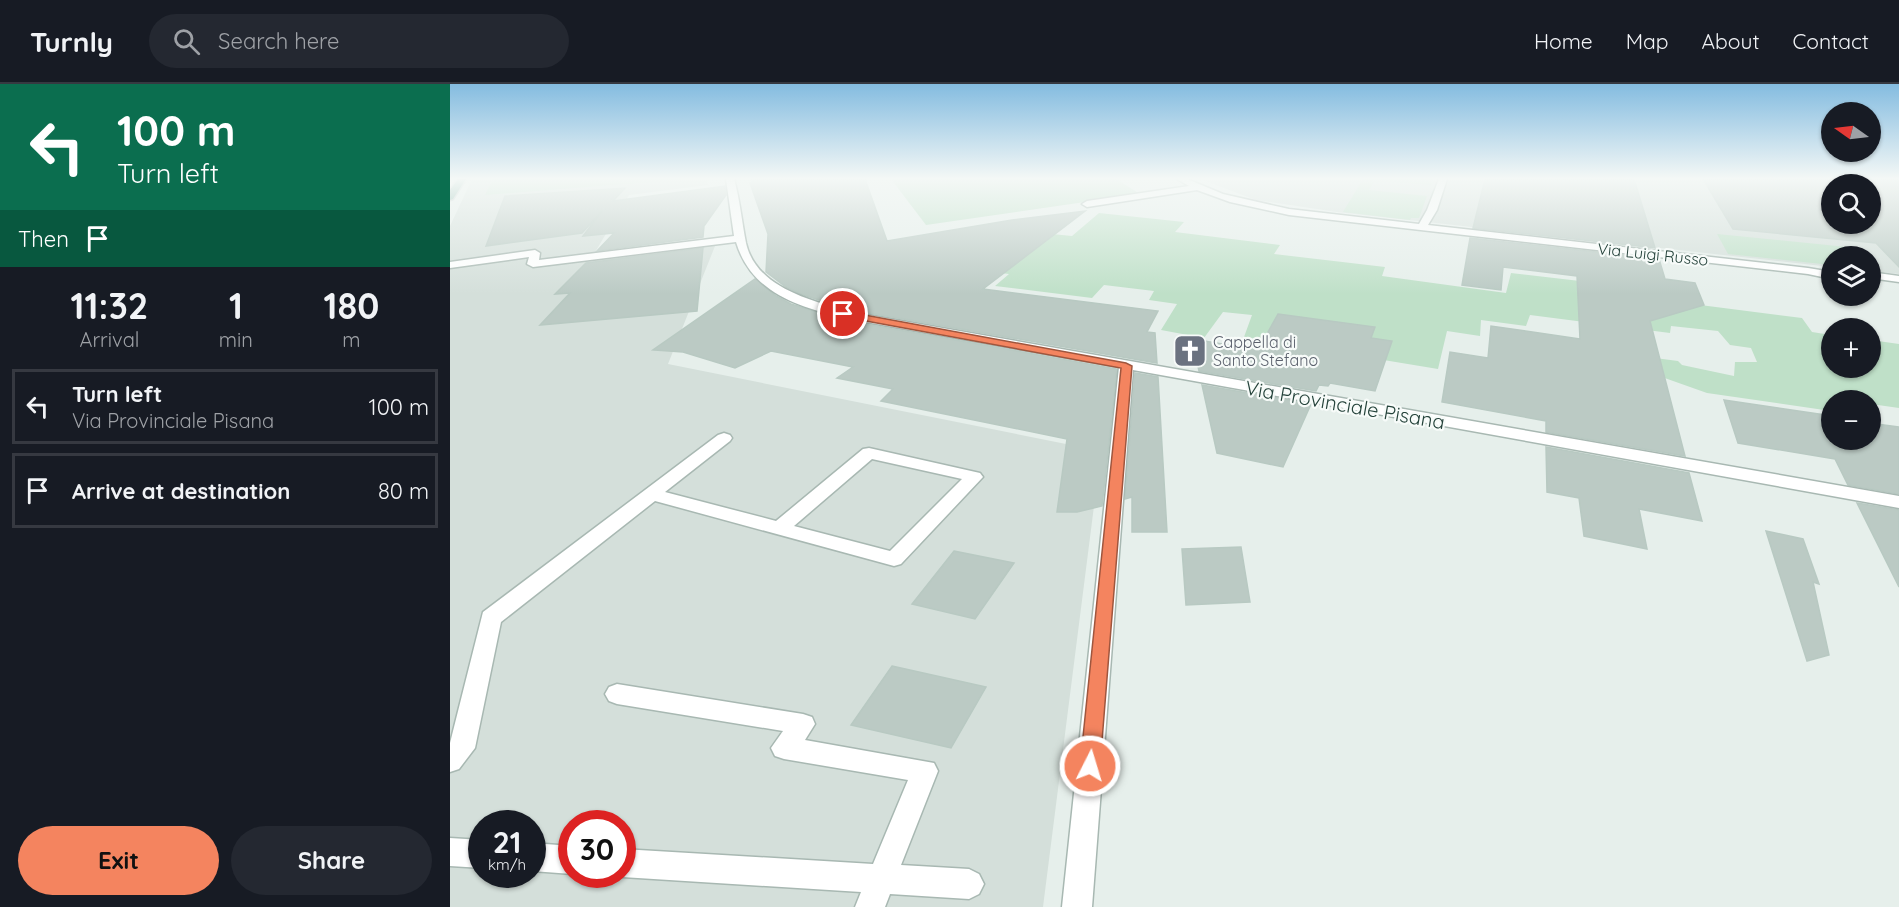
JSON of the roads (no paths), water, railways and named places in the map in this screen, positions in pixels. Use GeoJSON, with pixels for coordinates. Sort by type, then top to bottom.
{"type":"FeatureCollection","features":[{"type":"Feature","properties":{"kind":"street","name":"Via Provinciale Pisana"},"geometry":{"type":"LineString","coordinates":[[737,217],[741,238],[754,271],[779,293],[843,314],[1899,502]]}},
{"type":"Feature","properties":{"kind":"street","name":"Via Luigi Russo"},"geometry":{"type":"LineString","coordinates":[[1334,217],[1821,274]]}},
{"type":"Feature","properties":{"kind":"street"},"geometry":{"type":"LineString","coordinates":[[1421,228],[1427,217]]}},
{"type":"Feature","properties":{"kind":"street"},"geometry":{"type":"LineString","coordinates":[[450,265],[535,253],[533,264],[741,238]]}},
{"type":"Feature","properties":{"kind":"street","name":"Via Luigi Russo"},"geometry":{"type":"LineString","coordinates":[[1808,271],[1821,271]]}},
{"type":"Feature","properties":{"kind":"street"},"geometry":{"type":"LineString","coordinates":[[1881,277],[1899,279]]}},
{"type":"Feature","properties":{"kind":"street"},"geometry":{"type":"LineString","coordinates":[[1881,282],[1899,284]]}},
{"type":"Feature","properties":{"kind":"street"},"geometry":{"type":"LineString","coordinates":[[1077,907],[1126,366]]}},
{"type":"Feature","properties":{"kind":"street"},"geometry":{"type":"LineString","coordinates":[[450,761],[462,748],[491,618],[724,438]]}},
{"type":"Feature","properties":{"kind":"street"},"geometry":{"type":"LineString","coordinates":[[651,494],[894,559],[974,477],[869,453],[780,528]]}},
{"type":"Feature","properties":{"kind":"street"},"geometry":{"type":"LineString","coordinates":[[617,694],[803,724],[784,748],[925,771],[870,907]]}},
{"type":"Feature","properties":{"kind":"street"},"geometry":{"type":"LineString","coordinates":[[450,852],[468,853]]}},
{"type":"Feature","properties":{"kind":"street"},"geometry":{"type":"LineString","coordinates":[[636,864],[969,884]]}},
{"type":"Feature","properties":{"kind":"place","name":"Cappella di Santo Stefano"},"geometry":{"type":"Point","coordinates":[1190,351]}}]}
